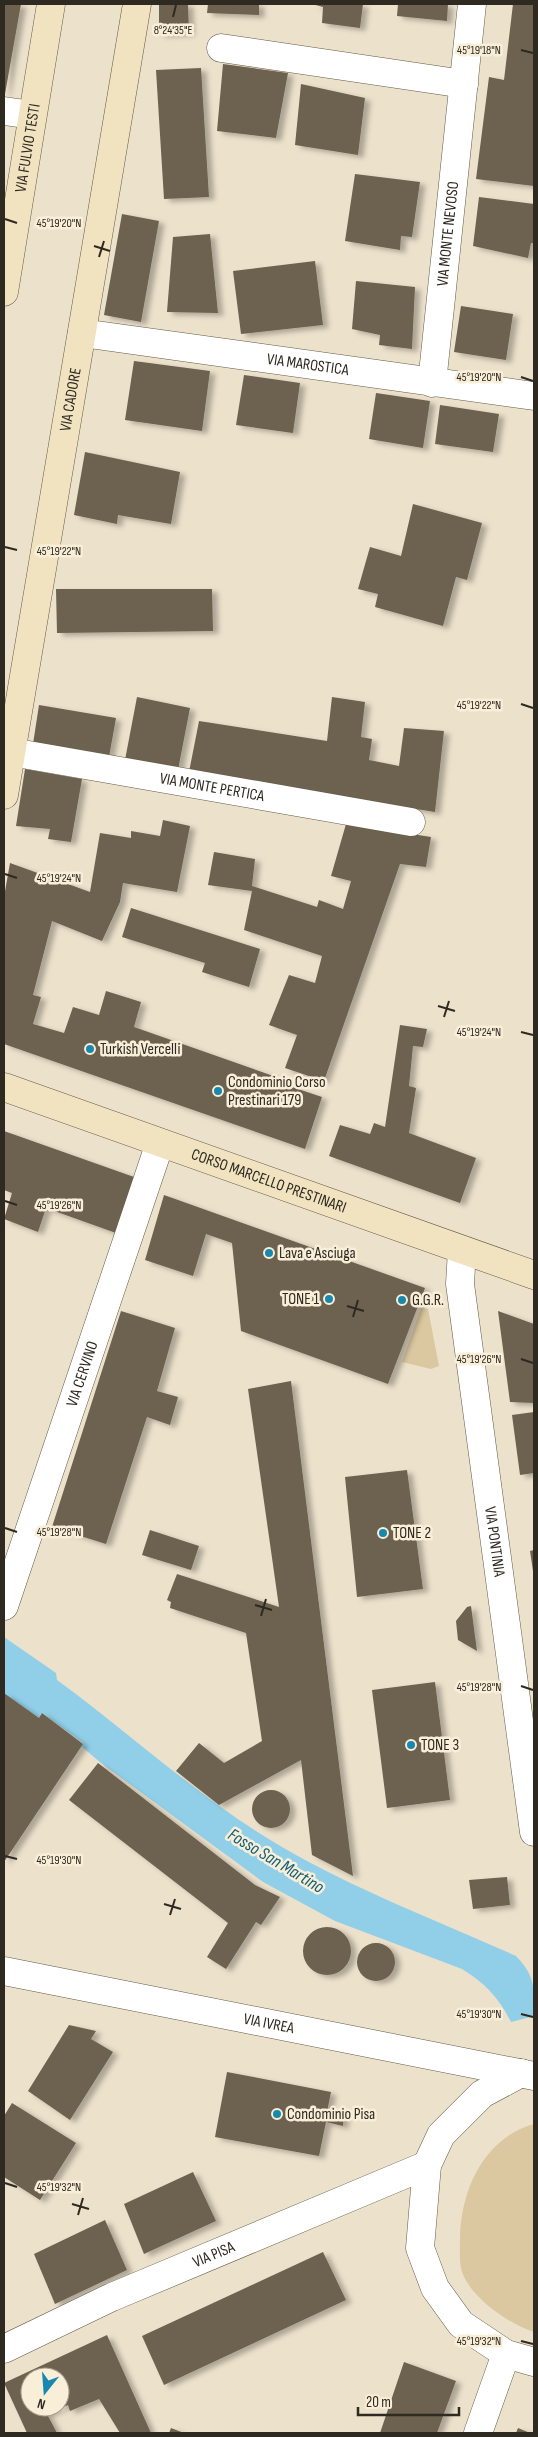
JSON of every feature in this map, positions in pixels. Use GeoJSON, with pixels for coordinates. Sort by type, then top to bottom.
{"type":"FeatureCollection","features":[{"type":"Feature","properties":{"kind":"street","name":"VIA FULVIO TESTI"},"geometry":{"type":"LineString","coordinates":[[4,292],[51,4]]}},
{"type":"Feature","properties":{"kind":"street","name":"VIA CADORE"},"geometry":{"type":"LineString","coordinates":[[4,795],[137,4]]}},
{"type":"Feature","properties":{"kind":"street","name":"VIA MONTE NEVOSO"},"geometry":{"type":"LineString","coordinates":[[432,383],[472,4]]}},
{"type":"Feature","properties":{"kind":"street"},"geometry":{"type":"LineString","coordinates":[[222,48],[464,84]]}},
{"type":"Feature","properties":{"kind":"street"},"geometry":{"type":"LineString","coordinates":[[4,111],[32,115]]}},
{"type":"Feature","properties":{"kind":"street","name":"VIA MAROSTICA"},"geometry":{"type":"LineString","coordinates":[[82,333],[534,396]]}},
{"type":"Feature","properties":{"kind":"street","name":"VIA MONTE PERTICA"},"geometry":{"type":"LineString","coordinates":[[11,752],[411,822]]}},
{"type":"Feature","properties":{"kind":"street","name":"CORSO MARCELLO PRESTINARI"},"geometry":{"type":"LineString","coordinates":[[4,1087],[534,1275]]}},
{"type":"Feature","properties":{"kind":"street","name":"VIA CERVINO"},"geometry":{"type":"LineString","coordinates":[[4,1606],[160,1142]]}},
{"type":"Feature","properties":{"kind":"street","name":"VIA PONTINIA"},"geometry":{"type":"LineString","coordinates":[[462,1250],[460,1284],[534,1832]]}},
{"type":"Feature","properties":{"kind":"street","name":"VIA IVREA"},"geometry":{"type":"LineString","coordinates":[[4,1971],[528,2074]]}},
{"type":"Feature","properties":{"kind":"street"},"geometry":{"type":"LineString","coordinates":[[528,2074],[482,2094],[441,2135],[427,2165],[420,2248],[435,2288],[461,2324],[506,2354],[534,2362]]}},
{"type":"Feature","properties":{"kind":"street","name":"VIA PISA"},"geometry":{"type":"LineString","coordinates":[[4,2349],[112,2297],[427,2165]]}},
{"type":"Feature","properties":{"kind":"street"},"geometry":{"type":"LineString","coordinates":[[478,2433],[506,2354]]}},
{"type":"Feature","properties":{"kind":"shaded area"},"geometry":{"type":"Polygon","coordinates":[[[421,1308],[428,1309],[439,1366],[431,1369],[402,1362],[421,1308]]]}},
{"type":"Feature","properties":{"kind":"shaded area"},"geometry":{"type":"Polygon","coordinates":[[[534,2124],[534,2332],[513,2323],[492,2309],[474,2291],[462,2272],[460,2264],[460,2238],[465,2201],[479,2168],[489,2153],[501,2141],[517,2131],[534,2124]]]}},
{"type":"Feature","properties":{"kind":"water","name":"Fosso San Martino"},"geometry":{"type":"Polygon","coordinates":[[[4,1637],[56,1673],[57,1680],[196,1789],[253,1829],[310,1863],[516,1956],[523,1963],[532,1983],[534,2016],[511,2022],[491,1992],[462,1969],[335,1921],[263,1882],[101,1763],[81,1746],[83,1743],[42,1713],[39,1718],[4,1693],[4,1637]]]}},
{"type":"Feature","properties":{"kind":"building"},"geometry":{"type":"Polygon","coordinates":[[[4,4],[21,4],[5,94],[4,94],[4,4]]]}},
{"type":"Feature","properties":{"kind":"building"},"geometry":{"type":"Polygon","coordinates":[[[159,4],[188,4],[189,33],[159,34],[159,4]]]}},
{"type":"Feature","properties":{"kind":"building"},"geometry":{"type":"Polygon","coordinates":[[[208,4],[259,4],[259,15],[207,13],[208,4]]]}},
{"type":"Feature","properties":{"kind":"building"},"geometry":{"type":"Polygon","coordinates":[[[312,4],[363,4],[360,28],[322,23],[323,7],[312,4]]]}},
{"type":"Feature","properties":{"kind":"building"},"geometry":{"type":"Polygon","coordinates":[[[398,4],[448,4],[447,21],[397,16],[398,4]]]}},
{"type":"Feature","properties":{"kind":"building"},"geometry":{"type":"Polygon","coordinates":[[[513,4],[534,4],[534,186],[476,179],[489,77],[504,80],[513,4]]]}},
{"type":"Feature","properties":{"kind":"building"},"geometry":{"type":"Polygon","coordinates":[[[223,64],[288,73],[276,138],[217,131],[223,64]]]}},
{"type":"Feature","properties":{"kind":"building"},"geometry":{"type":"Polygon","coordinates":[[[201,68],[209,197],[164,199],[156,70],[201,68]]]}},
{"type":"Feature","properties":{"kind":"building"},"geometry":{"type":"Polygon","coordinates":[[[301,84],[365,98],[358,155],[295,145],[301,84]]]}},
{"type":"Feature","properties":{"kind":"building"},"geometry":{"type":"Polygon","coordinates":[[[355,174],[420,182],[412,237],[401,236],[400,250],[345,241],[355,174]]]}},
{"type":"Feature","properties":{"kind":"building"},"geometry":{"type":"Polygon","coordinates":[[[479,197],[534,204],[534,243],[531,243],[528,258],[473,246],[479,197]]]}},
{"type":"Feature","properties":{"kind":"building"},"geometry":{"type":"Polygon","coordinates":[[[122,214],[159,221],[141,322],[104,315],[122,214]]]}},
{"type":"Feature","properties":{"kind":"building"},"geometry":{"type":"Polygon","coordinates":[[[210,234],[218,313],[167,312],[173,237],[210,234]]]}},
{"type":"Feature","properties":{"kind":"building"},"geometry":{"type":"Polygon","coordinates":[[[315,261],[323,325],[241,334],[233,271],[315,261]]]}},
{"type":"Feature","properties":{"kind":"building"},"geometry":{"type":"Polygon","coordinates":[[[356,281],[415,287],[412,349],[379,345],[380,335],[352,329],[356,281]]]}},
{"type":"Feature","properties":{"kind":"building"},"geometry":{"type":"Polygon","coordinates":[[[461,306],[513,314],[506,360],[454,352],[461,306]]]}},
{"type":"Feature","properties":{"kind":"building"},"geometry":{"type":"Polygon","coordinates":[[[134,361],[210,371],[202,431],[125,420],[134,361]]]}},
{"type":"Feature","properties":{"kind":"building"},"geometry":{"type":"Polygon","coordinates":[[[244,375],[300,383],[293,433],[236,425],[244,375]]]}},
{"type":"Feature","properties":{"kind":"building"},"geometry":{"type":"Polygon","coordinates":[[[376,393],[430,401],[423,448],[369,439],[376,393]]]}},
{"type":"Feature","properties":{"kind":"building"},"geometry":{"type":"Polygon","coordinates":[[[440,405],[499,414],[493,452],[435,444],[440,405]]]}},
{"type":"Feature","properties":{"kind":"building"},"geometry":{"type":"Polygon","coordinates":[[[85,452],[180,472],[171,524],[118,515],[117,524],[74,515],[85,452]]]}},
{"type":"Feature","properties":{"kind":"building"},"geometry":{"type":"Polygon","coordinates":[[[413,504],[482,523],[467,580],[456,577],[443,626],[375,607],[378,594],[358,589],[370,547],[401,556],[413,504]]]}},
{"type":"Feature","properties":{"kind":"building"},"geometry":{"type":"Polygon","coordinates":[[[56,589],[212,589],[213,631],[57,633],[56,589]]]}},
{"type":"Feature","properties":{"kind":"building"},"geometry":{"type":"Polygon","coordinates":[[[137,697],[190,708],[178,770],[125,760],[137,697]]]}},
{"type":"Feature","properties":{"kind":"building"},"geometry":{"type":"Polygon","coordinates":[[[332,697],[365,702],[361,737],[372,739],[369,760],[399,766],[404,728],[444,731],[435,812],[189,772],[199,721],[327,741],[332,697]]]}},
{"type":"Feature","properties":{"kind":"building"},"geometry":{"type":"Polygon","coordinates":[[[39,705],[116,718],[109,757],[33,744],[39,705]]]}},
{"type":"Feature","properties":{"kind":"building"},"geometry":{"type":"Polygon","coordinates":[[[25,769],[82,779],[71,842],[48,839],[50,829],[16,826],[25,769]]]}},
{"type":"Feature","properties":{"kind":"building"},"geometry":{"type":"Polygon","coordinates":[[[163,820],[190,826],[177,892],[123,883],[120,902],[102,941],[52,921],[33,995],[41,997],[33,1024],[64,1033],[73,1007],[99,1015],[106,991],[141,1002],[134,1027],[279,1078],[277,1082],[322,1097],[305,1149],[4,1044],[4,897],[10,863],[90,892],[100,833],[131,838],[131,831],[160,836],[163,820]]]}},
{"type":"Feature","properties":{"kind":"building"},"geometry":{"type":"Polygon","coordinates":[[[346,824],[431,837],[426,867],[400,864],[324,1081],[285,1068],[297,1035],[269,1025],[289,975],[315,983],[322,956],[244,930],[252,891],[208,885],[214,852],[255,859],[252,886],[317,907],[319,900],[343,909],[351,881],[331,876],[346,824]]]}},
{"type":"Feature","properties":{"kind":"building"},"geometry":{"type":"Polygon","coordinates":[[[131,908],[260,949],[249,987],[202,972],[205,963],[122,937],[131,908]]]}},
{"type":"Feature","properties":{"kind":"building"},"geometry":{"type":"Polygon","coordinates":[[[400,1025],[427,1029],[423,1047],[413,1046],[409,1086],[416,1088],[409,1133],[476,1158],[460,1203],[329,1156],[340,1125],[370,1134],[374,1123],[385,1127],[400,1025]]]}},
{"type":"Feature","properties":{"kind":"building"},"geometry":{"type":"Polygon","coordinates":[[[4,1131],[134,1177],[116,1233],[46,1208],[38,1232],[4,1219],[12,1193],[4,1190],[4,1131]]]}},
{"type":"Feature","properties":{"kind":"building","name":"TONE 1"},"geometry":{"type":"Polygon","coordinates":[[[164,1195],[425,1288],[388,1384],[241,1331],[232,1243],[206,1234],[193,1276],[145,1260],[164,1195]]]}},
{"type":"Feature","properties":{"kind":"building"},"geometry":{"type":"Polygon","coordinates":[[[121,1311],[175,1328],[157,1391],[178,1397],[170,1425],[147,1417],[106,1544],[52,1527],[121,1311]]]}},
{"type":"Feature","properties":{"kind":"building"},"geometry":{"type":"Polygon","coordinates":[[[498,1311],[534,1324],[534,1403],[510,1402],[498,1311]]]}},
{"type":"Feature","properties":{"kind":"building"},"geometry":{"type":"Polygon","coordinates":[[[291,1381],[353,1876],[312,1855],[301,1760],[219,1805],[176,1771],[199,1743],[224,1763],[262,1741],[246,1633],[170,1608],[171,1602],[167,1600],[177,1574],[279,1607],[248,1389],[291,1381]]]}},
{"type":"Feature","properties":{"kind":"building"},"geometry":{"type":"Polygon","coordinates":[[[534,1412],[534,1473],[520,1475],[512,1415],[534,1412]]]}},
{"type":"Feature","properties":{"kind":"building","name":"TONE 2"},"geometry":{"type":"Polygon","coordinates":[[[407,1470],[423,1589],[357,1597],[345,1477],[407,1470]]]}},
{"type":"Feature","properties":{"kind":"building"},"geometry":{"type":"Polygon","coordinates":[[[150,1530],[199,1546],[191,1570],[142,1555],[150,1530]]]}},
{"type":"Feature","properties":{"kind":"building"},"geometry":{"type":"Polygon","coordinates":[[[534,1550],[534,1571],[533,1571],[530,1551],[534,1550]]]}},
{"type":"Feature","properties":{"kind":"building"},"geometry":{"type":"Polygon","coordinates":[[[471,1606],[477,1651],[458,1640],[456,1621],[467,1607],[471,1606]]]}},
{"type":"Feature","properties":{"kind":"building","name":"TONE 3"},"geometry":{"type":"Polygon","coordinates":[[[435,1682],[450,1800],[387,1808],[372,1690],[435,1682]]]}},
{"type":"Feature","properties":{"kind":"building"},"geometry":{"type":"Polygon","coordinates":[[[4,1693],[39,1718],[42,1713],[83,1744],[4,1862],[4,1693]]]}},
{"type":"Feature","properties":{"kind":"building"},"geometry":{"type":"Polygon","coordinates":[[[98,1763],[255,1885],[280,1897],[261,1925],[256,1922],[226,1969],[207,1957],[228,1923],[69,1800],[98,1763]]]}},
{"type":"Feature","properties":{"kind":"building"},"geometry":{"type":"Polygon","coordinates":[[[271,1790],[284,1796],[290,1809],[284,1822],[271,1828],[258,1822],[252,1809],[258,1796],[271,1790]]]}},
{"type":"Feature","properties":{"kind":"building"},"geometry":{"type":"Polygon","coordinates":[[[507,1877],[510,1905],[473,1909],[469,1880],[507,1877]]]}},
{"type":"Feature","properties":{"kind":"building"},"geometry":{"type":"Polygon","coordinates":[[[327,1927],[336,1929],[344,1934],[349,1942],[351,1951],[349,1960],[344,1968],[336,1973],[327,1975],[318,1973],[310,1968],[305,1960],[303,1951],[305,1942],[310,1934],[318,1929],[327,1927]]]}},
{"type":"Feature","properties":{"kind":"building"},"geometry":{"type":"Polygon","coordinates":[[[376,1943],[389,1949],[395,1962],[389,1975],[376,1981],[363,1975],[357,1962],[363,1949],[376,1943]]]}},
{"type":"Feature","properties":{"kind":"building"},"geometry":{"type":"Polygon","coordinates":[[[69,2025],[96,2031],[91,2039],[113,2052],[70,2120],[28,2091],[69,2025]]]}},
{"type":"Feature","properties":{"kind":"building","name":"Condominio Pisa"},"geometry":{"type":"Polygon","coordinates":[[[227,2072],[331,2092],[327,2112],[344,2115],[343,2126],[326,2122],[319,2156],[215,2137],[227,2072]]]}},
{"type":"Feature","properties":{"kind":"building"},"geometry":{"type":"Polygon","coordinates":[[[12,2103],[76,2143],[40,2200],[4,2177],[4,2116],[12,2103]]]}},
{"type":"Feature","properties":{"kind":"building"},"geometry":{"type":"Polygon","coordinates":[[[193,2172],[216,2221],[144,2254],[124,2204],[193,2172]]]}},
{"type":"Feature","properties":{"kind":"building"},"geometry":{"type":"Polygon","coordinates":[[[105,2220],[127,2270],[55,2304],[34,2254],[105,2220]]]}},
{"type":"Feature","properties":{"kind":"building"},"geometry":{"type":"Polygon","coordinates":[[[323,2252],[346,2300],[164,2385],[142,2336],[323,2252]]]}},
{"type":"Feature","properties":{"kind":"building"},"geometry":{"type":"Polygon","coordinates":[[[107,2335],[151,2433],[120,2433],[99,2399],[70,2411],[70,2367],[38,2367],[107,2335]]]}},
{"type":"Feature","properties":{"kind":"building"},"geometry":{"type":"Polygon","coordinates":[[[404,2362],[456,2381],[437,2433],[380,2433],[404,2362]]]}},
{"type":"Feature","properties":{"kind":"building"},"geometry":{"type":"Polygon","coordinates":[[[20,2376],[20,2417],[49,2417],[57,2433],[27,2433],[4,2383],[20,2376]]]}},
{"type":"Feature","properties":{"kind":"building"},"geometry":{"type":"Polygon","coordinates":[[[171,2428],[184,2433],[169,2433],[171,2428]]]}},
{"type":"Feature","properties":{"kind":"building"},"geometry":{"type":"Polygon","coordinates":[[[518,2428],[530,2433],[516,2433],[518,2428]]]}},
{"type":"Feature","properties":{"kind":"place","name":"Turkish Vercelli"},"geometry":{"type":"Point","coordinates":[90,1049]}},
{"type":"Feature","properties":{"kind":"place","name":"Condominio Corso Prestinari 179"},"geometry":{"type":"Point","coordinates":[218,1091]}},
{"type":"Feature","properties":{"kind":"place","name":"Lava e Asciuga"},"geometry":{"type":"Point","coordinates":[269,1253]}},
{"type":"Feature","properties":{"kind":"place","name":"TONE 1"},"geometry":{"type":"Point","coordinates":[329,1299]}},
{"type":"Feature","properties":{"kind":"place","name":"G.G.R."},"geometry":{"type":"Point","coordinates":[402,1300]}},
{"type":"Feature","properties":{"kind":"place","name":"TONE 2"},"geometry":{"type":"Point","coordinates":[383,1533]}},
{"type":"Feature","properties":{"kind":"place","name":"TONE 3"},"geometry":{"type":"Point","coordinates":[411,1745]}},
{"type":"Feature","properties":{"kind":"place","name":"Condominio Pisa"},"geometry":{"type":"Point","coordinates":[277,2114]}}]}
